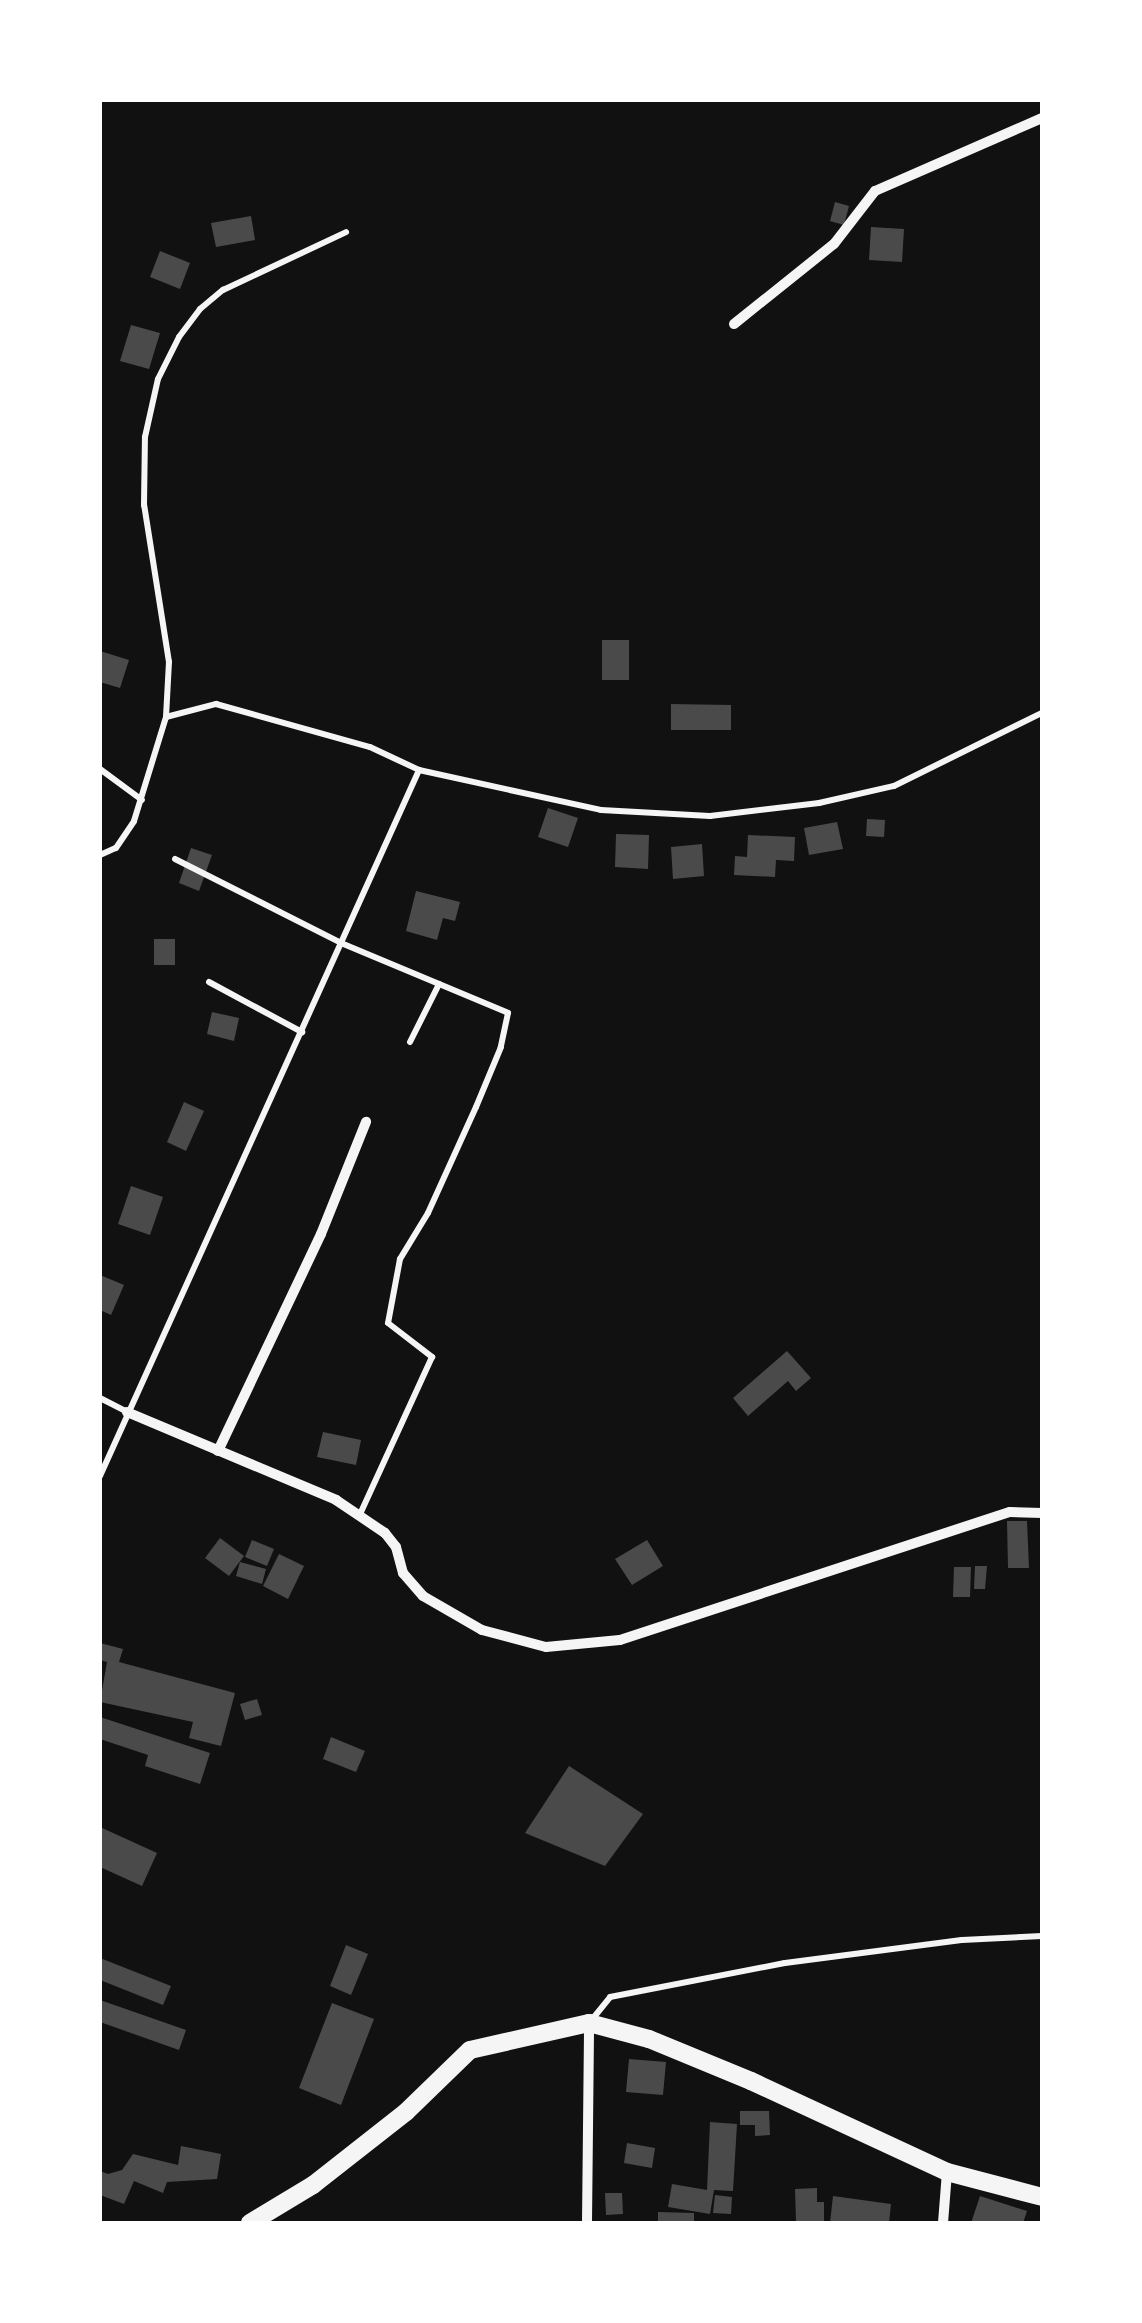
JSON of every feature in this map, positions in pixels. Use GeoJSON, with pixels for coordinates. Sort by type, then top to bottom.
{"type":"FeatureCollection","features":[{"type":"Feature","properties":{"kind":"main road"},"geometry":{"type":"LineString","coordinates":[[250,2223],[313,2185],[406,2112],[470,2050],[589,2023],[650,2039],[751,2081],[946,2172],[1042,2197]]}},
{"type":"Feature","properties":{"kind":"street"},"geometry":{"type":"LineString","coordinates":[[734,324],[834,244],[875,191],[1042,118]]}},
{"type":"Feature","properties":{"kind":"street"},"geometry":{"type":"LineString","coordinates":[[218,1451],[321,1234],[366,1122]]}},
{"type":"Feature","properties":{"kind":"street"},"geometry":{"type":"LineString","coordinates":[[128,1412],[360,1514],[385,1533],[396,1548],[403,1574],[423,1596],[482,1630],[546,1647],[620,1640],[1010,1512],[1042,1513]]}},
{"type":"Feature","properties":{"kind":"street"},"geometry":{"type":"LineString","coordinates":[[586,2223],[589,2023]]}},
{"type":"Feature","properties":{"kind":"street"},"geometry":{"type":"LineString","coordinates":[[943,2223],[946,2172]]}},
{"type":"Feature","properties":{"kind":"lane"},"geometry":{"type":"LineString","coordinates":[[100,855],[116,848],[142,800],[166,717],[169,662],[144,504],[145,436],[158,379],[179,337],[200,309],[223,290],[346,232]]}},
{"type":"Feature","properties":{"kind":"lane"},"geometry":{"type":"LineString","coordinates":[[166,717],[216,704],[370,747],[419,770],[601,810],[710,816],[819,803],[894,786],[1042,713]]}},
{"type":"Feature","properties":{"kind":"lane"},"geometry":{"type":"LineString","coordinates":[[100,770],[142,800]]}},
{"type":"Feature","properties":{"kind":"lane"},"geometry":{"type":"LineString","coordinates":[[100,1476],[419,770]]}},
{"type":"Feature","properties":{"kind":"lane"},"geometry":{"type":"LineString","coordinates":[[175,859],[341,943],[508,1014],[501,1047],[462,1140],[428,1213],[400,1259],[388,1323],[432,1357],[360,1514]]}},
{"type":"Feature","properties":{"kind":"lane"},"geometry":{"type":"LineString","coordinates":[[209,982],[302,1032]]}},
{"type":"Feature","properties":{"kind":"lane"},"geometry":{"type":"LineString","coordinates":[[410,1042],[439,984]]}},
{"type":"Feature","properties":{"kind":"lane"},"geometry":{"type":"LineString","coordinates":[[100,1398],[128,1412]]}},
{"type":"Feature","properties":{"kind":"lane"},"geometry":{"type":"LineString","coordinates":[[589,2023],[610,1997],[785,1963],[962,1940],[1042,1936]]}},
{"type":"Feature","properties":{"kind":"building"},"geometry":{"type":"Polygon","coordinates":[[[835,202],[849,206],[844,225],[830,221],[835,202]]]}},
{"type":"Feature","properties":{"kind":"building"},"geometry":{"type":"Polygon","coordinates":[[[251,216],[255,240],[216,247],[211,223],[251,216]]]}},
{"type":"Feature","properties":{"kind":"building"},"geometry":{"type":"Polygon","coordinates":[[[871,227],[904,229],[902,262],[869,260],[871,227]]]}},
{"type":"Feature","properties":{"kind":"building"},"geometry":{"type":"Polygon","coordinates":[[[160,251],[190,263],[180,289],[150,277],[160,251]]]}},
{"type":"Feature","properties":{"kind":"building"},"geometry":{"type":"Polygon","coordinates":[[[131,325],[160,333],[149,369],[120,361],[131,325]]]}},
{"type":"Feature","properties":{"kind":"building"},"geometry":{"type":"Polygon","coordinates":[[[602,640],[629,640],[629,680],[602,680],[602,640]]]}},
{"type":"Feature","properties":{"kind":"building"},"geometry":{"type":"Polygon","coordinates":[[[100,651],[129,660],[120,688],[100,682],[100,651]]]}},
{"type":"Feature","properties":{"kind":"building"},"geometry":{"type":"Polygon","coordinates":[[[671,704],[731,705],[731,730],[671,730],[671,704]]]}},
{"type":"Feature","properties":{"kind":"building"},"geometry":{"type":"Polygon","coordinates":[[[548,808],[578,818],[568,847],[538,837],[548,808]]]}},
{"type":"Feature","properties":{"kind":"building"},"geometry":{"type":"Polygon","coordinates":[[[867,819],[885,820],[884,837],[866,836],[867,819]]]}},
{"type":"Feature","properties":{"kind":"building"},"geometry":{"type":"Polygon","coordinates":[[[837,822],[843,849],[809,855],[804,828],[837,822]]]}},
{"type":"Feature","properties":{"kind":"building"},"geometry":{"type":"Polygon","coordinates":[[[616,834],[649,835],[648,869],[615,867],[616,834]]]}},
{"type":"Feature","properties":{"kind":"building"},"geometry":{"type":"Polygon","coordinates":[[[748,835],[795,837],[794,861],[776,860],[775,877],[734,875],[735,856],[747,857],[748,835]]]}},
{"type":"Feature","properties":{"kind":"building"},"geometry":{"type":"Polygon","coordinates":[[[702,844],[704,876],[673,879],[671,847],[702,844]]]}},
{"type":"Feature","properties":{"kind":"building"},"geometry":{"type":"Polygon","coordinates":[[[191,848],[212,855],[199,891],[179,883],[191,848]]]}},
{"type":"Feature","properties":{"kind":"building"},"geometry":{"type":"Polygon","coordinates":[[[416,891],[460,902],[455,921],[443,918],[437,940],[406,931],[416,891]]]}},
{"type":"Feature","properties":{"kind":"building"},"geometry":{"type":"Polygon","coordinates":[[[154,939],[175,939],[175,965],[154,965],[154,939]]]}},
{"type":"Feature","properties":{"kind":"building"},"geometry":{"type":"Polygon","coordinates":[[[212,1012],[239,1018],[234,1041],[207,1034],[212,1012]]]}},
{"type":"Feature","properties":{"kind":"building"},"geometry":{"type":"Polygon","coordinates":[[[184,1102],[204,1111],[186,1151],[167,1142],[184,1102]]]}},
{"type":"Feature","properties":{"kind":"building"},"geometry":{"type":"Polygon","coordinates":[[[131,1186],[163,1197],[150,1235],[118,1224],[131,1186]]]}},
{"type":"Feature","properties":{"kind":"building"},"geometry":{"type":"Polygon","coordinates":[[[100,1275],[124,1285],[111,1315],[100,1310],[100,1275]]]}},
{"type":"Feature","properties":{"kind":"building"},"geometry":{"type":"Polygon","coordinates":[[[787,1351],[811,1378],[796,1391],[788,1381],[748,1416],[733,1398],[787,1351]]]}},
{"type":"Feature","properties":{"kind":"building"},"geometry":{"type":"Polygon","coordinates":[[[323,1432],[361,1440],[356,1465],[317,1457],[323,1432]]]}},
{"type":"Feature","properties":{"kind":"building"},"geometry":{"type":"Polygon","coordinates":[[[1007,1521],[1027,1521],[1029,1568],[1008,1568],[1007,1521]]]}},
{"type":"Feature","properties":{"kind":"building"},"geometry":{"type":"Polygon","coordinates":[[[220,1538],[244,1556],[229,1576],[205,1558],[220,1538]]]}},
{"type":"Feature","properties":{"kind":"building"},"geometry":{"type":"Polygon","coordinates":[[[252,1540],[274,1549],[267,1566],[245,1557],[252,1540]]]}},
{"type":"Feature","properties":{"kind":"building"},"geometry":{"type":"Polygon","coordinates":[[[647,1540],[663,1566],[632,1585],[615,1559],[647,1540]]]}},
{"type":"Feature","properties":{"kind":"building"},"geometry":{"type":"Polygon","coordinates":[[[279,1554],[304,1566],[288,1599],[263,1586],[279,1554]]]}},
{"type":"Feature","properties":{"kind":"building"},"geometry":{"type":"Polygon","coordinates":[[[240,1562],[266,1569],[262,1584],[236,1576],[240,1562]]]}},
{"type":"Feature","properties":{"kind":"building"},"geometry":{"type":"Polygon","coordinates":[[[975,1566],[987,1566],[985,1589],[974,1589],[975,1566]]]}},
{"type":"Feature","properties":{"kind":"building"},"geometry":{"type":"Polygon","coordinates":[[[954,1567],[971,1567],[970,1597],[953,1597],[954,1567]]]}},
{"type":"Feature","properties":{"kind":"building"},"geometry":{"type":"Polygon","coordinates":[[[100,1643],[123,1649],[119,1662],[235,1693],[221,1746],[189,1738],[193,1722],[100,1702],[107,1662],[100,1660],[100,1643]]]}},
{"type":"Feature","properties":{"kind":"building"},"geometry":{"type":"Polygon","coordinates":[[[257,1699],[262,1715],[245,1720],[240,1704],[257,1699]]]}},
{"type":"Feature","properties":{"kind":"building"},"geometry":{"type":"Polygon","coordinates":[[[100,1717],[210,1753],[200,1784],[145,1766],[148,1755],[100,1739],[100,1717]]]}},
{"type":"Feature","properties":{"kind":"building"},"geometry":{"type":"Polygon","coordinates":[[[331,1737],[365,1751],[356,1772],[323,1759],[331,1737]]]}},
{"type":"Feature","properties":{"kind":"building"},"geometry":{"type":"Polygon","coordinates":[[[569,1766],[643,1814],[605,1866],[525,1833],[569,1766]]]}},
{"type":"Feature","properties":{"kind":"building"},"geometry":{"type":"Polygon","coordinates":[[[100,1827],[157,1853],[142,1886],[100,1867],[100,1827]]]}},
{"type":"Feature","properties":{"kind":"building"},"geometry":{"type":"Polygon","coordinates":[[[346,1945],[368,1954],[351,1995],[330,1986],[346,1945]]]}},
{"type":"Feature","properties":{"kind":"building"},"geometry":{"type":"Polygon","coordinates":[[[100,1958],[171,1986],[163,2005],[100,1980],[100,1958]]]}},
{"type":"Feature","properties":{"kind":"building"},"geometry":{"type":"Polygon","coordinates":[[[100,2000],[186,2030],[179,2050],[100,2022],[100,2000]]]}},
{"type":"Feature","properties":{"kind":"building"},"geometry":{"type":"Polygon","coordinates":[[[332,2003],[374,2019],[341,2105],[299,2088],[332,2003]]]}},
{"type":"Feature","properties":{"kind":"building"},"geometry":{"type":"Polygon","coordinates":[[[629,2059],[666,2062],[663,2095],[626,2092],[629,2059]]]}},
{"type":"Feature","properties":{"kind":"building"},"geometry":{"type":"Polygon","coordinates":[[[740,2111],[769,2111],[770,2135],[755,2136],[755,2125],[740,2125],[740,2111]]]}},
{"type":"Feature","properties":{"kind":"building"},"geometry":{"type":"Polygon","coordinates":[[[710,2122],[737,2124],[733,2191],[714,2190],[710,2214],[668,2207],[672,2184],[707,2190],[710,2122]]]}},
{"type":"Feature","properties":{"kind":"building"},"geometry":{"type":"Polygon","coordinates":[[[627,2143],[655,2148],[652,2168],[624,2163],[627,2143]]]}},
{"type":"Feature","properties":{"kind":"building"},"geometry":{"type":"Polygon","coordinates":[[[181,2146],[221,2154],[217,2179],[167,2182],[163,2193],[134,2181],[124,2204],[100,2195],[100,2171],[108,2174],[122,2170],[133,2154],[178,2165],[181,2146]]]}},
{"type":"Feature","properties":{"kind":"building"},"geometry":{"type":"Polygon","coordinates":[[[817,2188],[817,2202],[824,2202],[824,2222],[796,2222],[795,2189],[817,2188]]]}},
{"type":"Feature","properties":{"kind":"building"},"geometry":{"type":"Polygon","coordinates":[[[605,2193],[622,2193],[623,2214],[606,2215],[605,2193]]]}},
{"type":"Feature","properties":{"kind":"building"},"geometry":{"type":"Polygon","coordinates":[[[715,2195],[732,2197],[731,2214],[713,2213],[715,2195]]]}},
{"type":"Feature","properties":{"kind":"building"},"geometry":{"type":"Polygon","coordinates":[[[833,2196],[891,2204],[889,2223],[830,2223],[833,2196]]]}},
{"type":"Feature","properties":{"kind":"building"},"geometry":{"type":"Polygon","coordinates":[[[980,2196],[1027,2211],[1023,2223],[971,2223],[980,2196]]]}},
{"type":"Feature","properties":{"kind":"building"},"geometry":{"type":"Polygon","coordinates":[[[658,2212],[694,2213],[694,2223],[658,2223],[658,2212]]]}}]}
